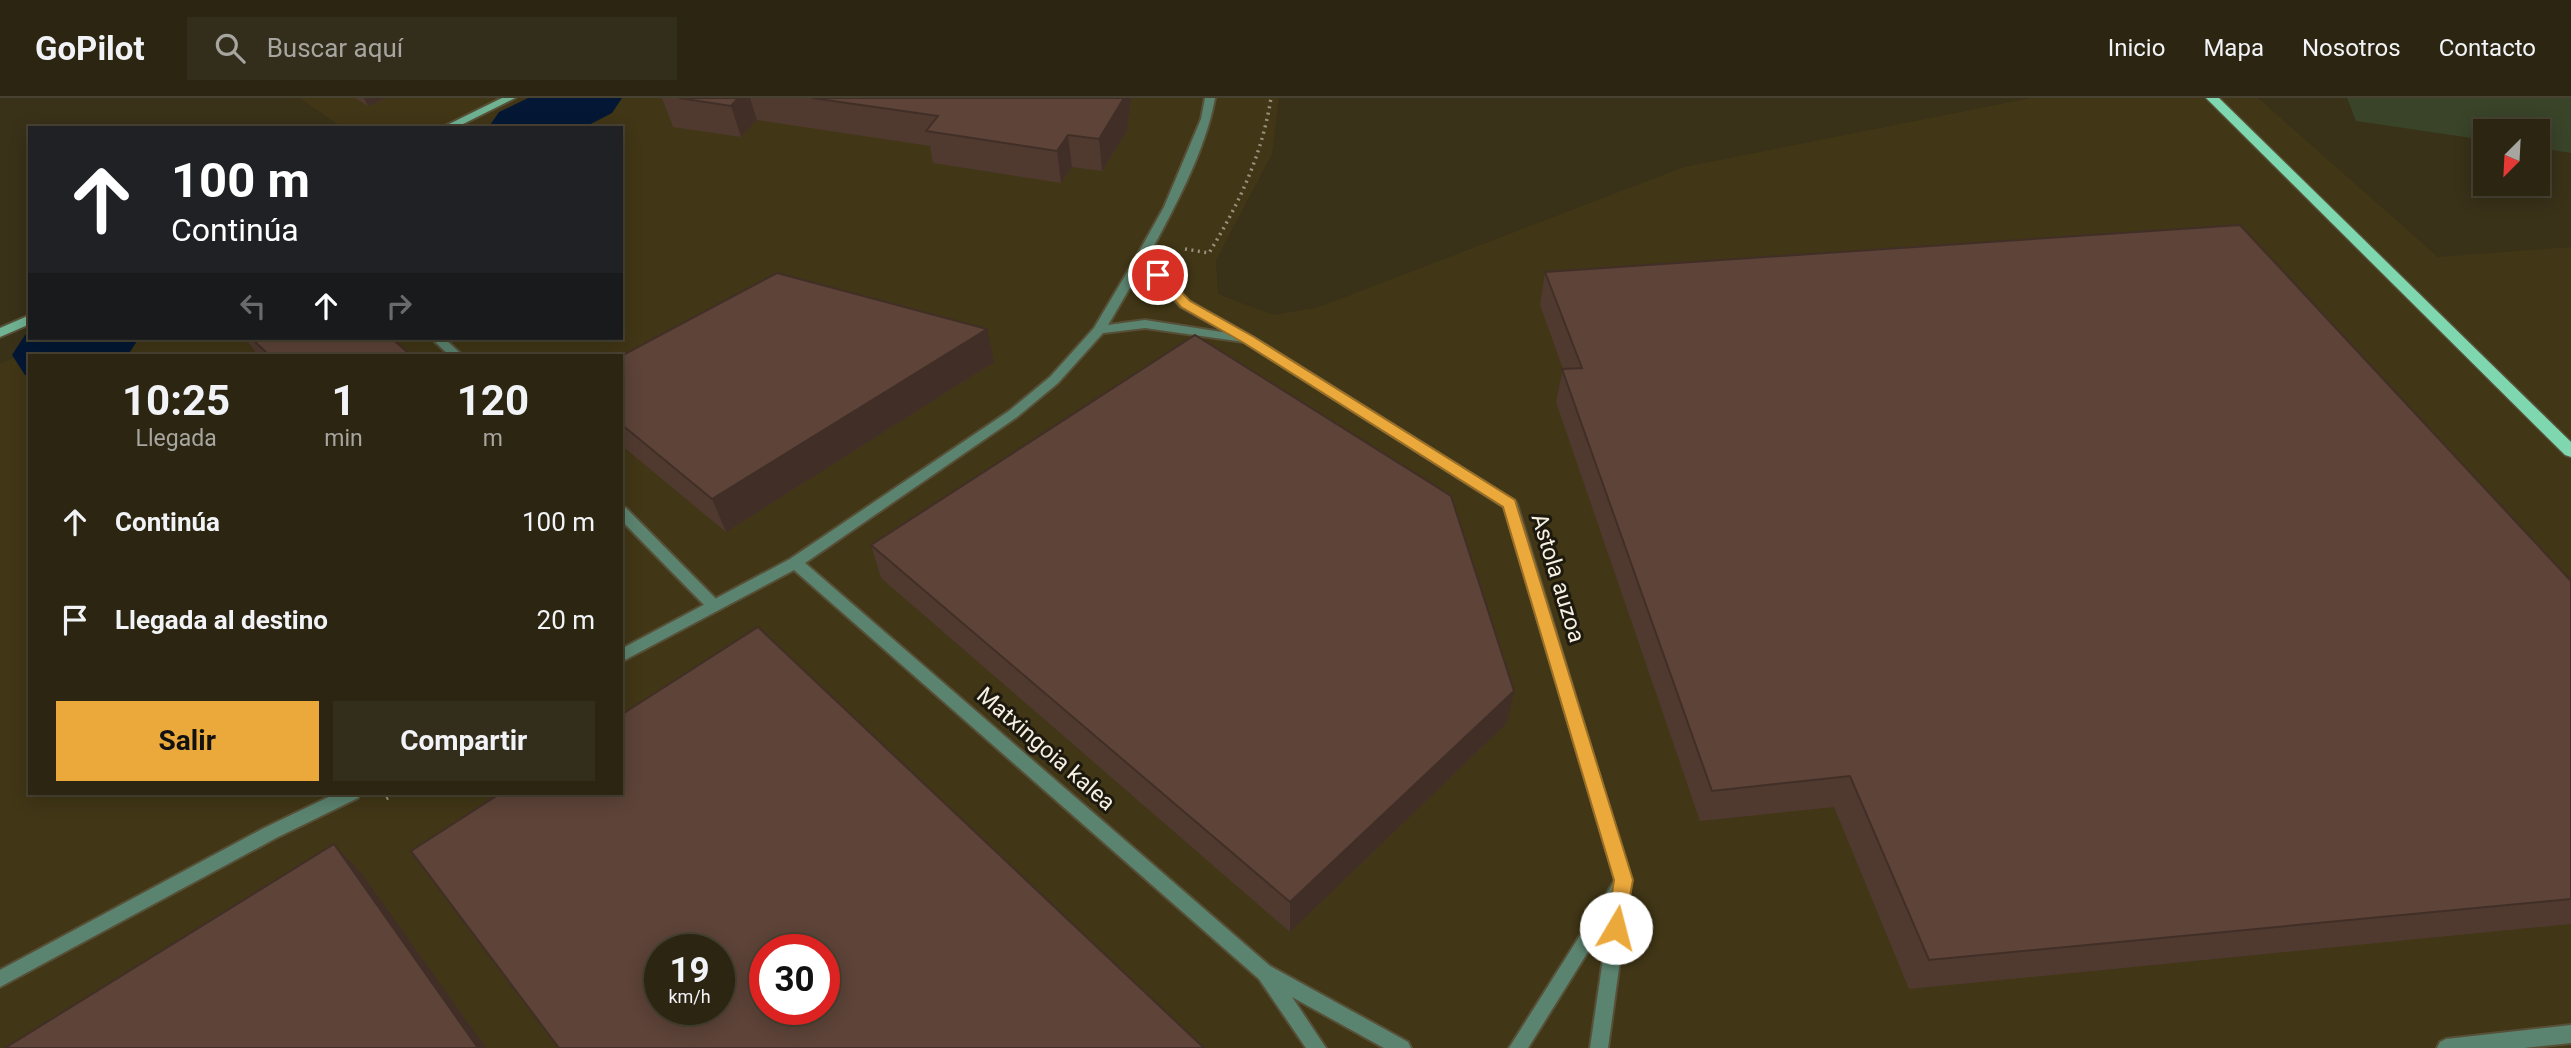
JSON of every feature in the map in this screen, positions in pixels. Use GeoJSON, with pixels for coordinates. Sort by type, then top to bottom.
{"type":"FeatureCollection","features":[{"type":"Feature","properties":{"kind":"main road"},"geometry":{"type":"LineString","coordinates":[[2212,98],[2571,451]]}},
{"type":"Feature","properties":{"kind":"street"},"geometry":{"type":"LineString","coordinates":[[450,126],[510,98]]}},
{"type":"Feature","properties":{"kind":"street"},"geometry":{"type":"LineString","coordinates":[[623,655],[795,563],[1013,414],[1054,380],[1099,330],[1150,244],[1169,207],[1206,119],[1210,98]]}},
{"type":"Feature","properties":{"kind":"street","name":"Astola auzoa"},"geometry":{"type":"LineString","coordinates":[[1141,259],[1185,304],[1249,340],[1510,504],[1623,880],[1599,1048]]}},
{"type":"Feature","properties":{"kind":"street"},"geometry":{"type":"LineString","coordinates":[[0,333],[28,320]]}},
{"type":"Feature","properties":{"kind":"street"},"geometry":{"type":"LineString","coordinates":[[1099,330],[1144,324],[1249,340]]}},
{"type":"Feature","properties":{"kind":"street"},"geometry":{"type":"LineString","coordinates":[[439,340],[455,354]]}},
{"type":"Feature","properties":{"kind":"street"},"geometry":{"type":"LineString","coordinates":[[623,513],[714,606]]}},
{"type":"Feature","properties":{"kind":"street","name":"Matxingoia kalea"},"geometry":{"type":"LineString","coordinates":[[795,563],[1264,972],[1402,1048]]}},
{"type":"Feature","properties":{"kind":"street"},"geometry":{"type":"LineString","coordinates":[[0,979],[348,795]]}},
{"type":"Feature","properties":{"kind":"street"},"geometry":{"type":"LineString","coordinates":[[1518,1048],[1623,880]]}},
{"type":"Feature","properties":{"kind":"street","name":"Matxingoia kalea"},"geometry":{"type":"LineString","coordinates":[[1264,972],[1317,1048]]}},
{"type":"Feature","properties":{"kind":"street"},"geometry":{"type":"LineString","coordinates":[[2445,1048],[2571,1034]]}},
{"type":"Feature","properties":{"kind":"path"},"geometry":{"type":"LineString","coordinates":[[1150,244],[1209,253],[1233,215],[1261,149],[1271,98]]}},
{"type":"Feature","properties":{"kind":"shaded area"},"geometry":{"type":"Polygon","coordinates":[[[300,98],[1279,98],[1272,154],[1216,260],[1218,294],[1273,315],[1319,307],[1684,167],[2031,98],[2258,98],[2438,257],[2571,247],[2571,1048],[0,1048],[0,364],[51,340],[623,340],[623,126],[340,126],[300,98]]]}},
{"type":"Feature","properties":{"kind":"green space"},"geometry":{"type":"Polygon","coordinates":[[[2347,98],[2571,98],[2571,153],[2550,150],[2550,119],[2473,119],[2473,138],[2356,121],[2347,98]]]}},
{"type":"Feature","properties":{"kind":"building"},"geometry":{"type":"Polygon","coordinates":[[[679,98],[738,98],[731,106],[679,98]]]}},
{"type":"Feature","properties":{"kind":"building"},"geometry":{"type":"Polygon","coordinates":[[[812,98],[1124,98],[1099,139],[1068,135],[1057,151],[926,131],[938,116],[812,98]]]}},
{"type":"Feature","properties":{"kind":"building"},"geometry":{"type":"Polygon","coordinates":[[[2240,225],[2571,581],[2571,899],[1929,960],[1850,776],[1712,791],[1562,369],[1582,368],[1545,272],[2240,225]]]}},
{"type":"Feature","properties":{"kind":"building"},"geometry":{"type":"Polygon","coordinates":[[[777,273],[987,329],[712,499],[623,426],[623,355],[777,273]]]}},
{"type":"Feature","properties":{"kind":"building"},"geometry":{"type":"Polygon","coordinates":[[[1195,335],[1451,496],[1514,691],[1290,902],[871,545],[1195,335]]]}},
{"type":"Feature","properties":{"kind":"building"},"geometry":{"type":"Polygon","coordinates":[[[253,340],[393,340],[410,354],[268,354],[253,340]]]}},
{"type":"Feature","properties":{"kind":"building"},"geometry":{"type":"Polygon","coordinates":[[[758,627],[1204,1048],[559,1048],[411,851],[498,795],[623,795],[623,714],[758,627]]]}},
{"type":"Feature","properties":{"kind":"building"},"geometry":{"type":"Polygon","coordinates":[[[334,844],[478,1048],[5,1048],[334,844]]]}},
{"type":"Feature","properties":{"kind":"waterway"},"geometry":{"type":"LineString","coordinates":[[529,126],[586,98]]}},
{"type":"Feature","properties":{"kind":"waterway"},"geometry":{"type":"LineString","coordinates":[[59,354],[91,340]]}},
{"type":"Feature","properties":{"kind":"route"},"geometry":{"type":"LineString","coordinates":[[1158,275],[1185,304],[1249,340],[1510,504],[1623,880],[1616,928]]}}]}
